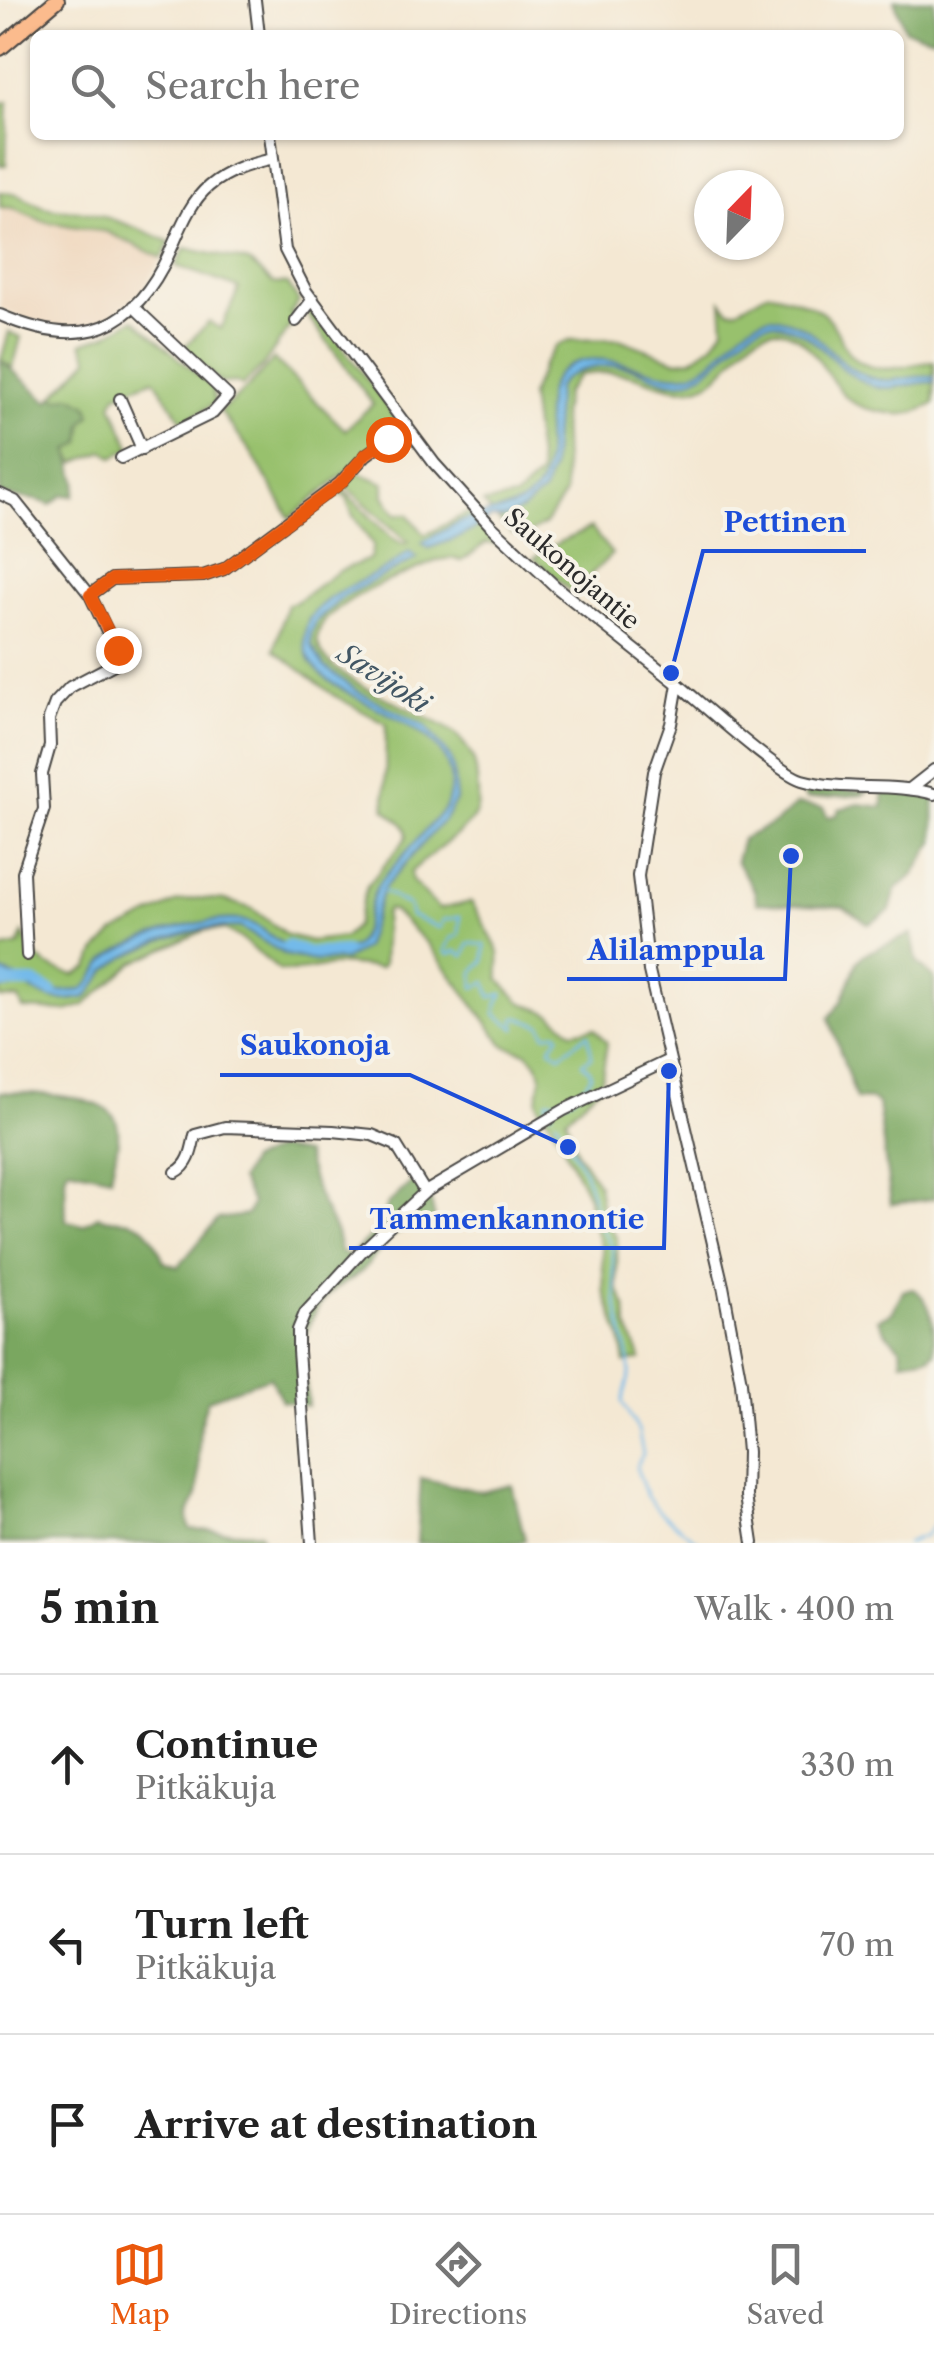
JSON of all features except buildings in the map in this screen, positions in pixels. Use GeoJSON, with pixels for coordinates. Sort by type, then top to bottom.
{"type":"FeatureCollection","features":[{"type":"Feature","properties":{"kind":"highway"},"geometry":{"type":"LineString","coordinates":[[0,48],[57,0]]}},
{"type":"Feature","properties":{"kind":"street"},"geometry":{"type":"LineString","coordinates":[[254,0],[257,30]]}},
{"type":"Feature","properties":{"kind":"street","name":"Saukonojantie"},"geometry":{"type":"LineString","coordinates":[[271,140],[285,250],[293,270],[434,463],[490,525],[556,587],[792,776],[825,784],[911,788],[934,794]]}},
{"type":"Feature","properties":{"kind":"street"},"geometry":{"type":"LineString","coordinates":[[0,316],[41,331],[76,334],[108,323],[133,306],[162,268],[202,193],[228,173],[273,159]]}},
{"type":"Feature","properties":{"kind":"street"},"geometry":{"type":"LineString","coordinates":[[296,321],[312,300]]}},
{"type":"Feature","properties":{"kind":"street"},"geometry":{"type":"LineString","coordinates":[[121,458],[213,413],[228,396],[133,306]]}},
{"type":"Feature","properties":{"kind":"street"},"geometry":{"type":"LineString","coordinates":[[120,399],[142,449]]}},
{"type":"Feature","properties":{"kind":"street"},"geometry":{"type":"LineString","coordinates":[[90,595],[112,579],[203,576],[224,569],[340,484],[366,454],[407,426]]}},
{"type":"Feature","properties":{"kind":"street"},"geometry":{"type":"LineString","coordinates":[[0,494],[15,501],[90,595],[118,654],[114,664],[87,676],[61,696],[48,719],[50,746],[42,774],[44,809],[23,872],[26,954]]}},
{"type":"Feature","properties":{"kind":"street"},"geometry":{"type":"LineString","coordinates":[[678,684],[671,724],[654,772],[638,876],[650,970],[741,1382],[747,1436],[746,1496],[753,1543]]}},
{"type":"Feature","properties":{"kind":"street"},"geometry":{"type":"LineString","coordinates":[[911,788],[934,770]]}},
{"type":"Feature","properties":{"kind":"street"},"geometry":{"type":"LineString","coordinates":[[312,1543],[298,1330],[305,1313],[425,1192],[554,1116],[669,1060]]}},
{"type":"Feature","properties":{"kind":"street"},"geometry":{"type":"LineString","coordinates":[[176,1172],[184,1168],[195,1135],[212,1130],[237,1127],[353,1132],[396,1145],[425,1192]]}},
{"type":"Feature","properties":{"kind":"shaded area"},"geometry":{"type":"Polygon","coordinates":[[[0,207],[43,221],[107,232],[162,258],[141,292],[105,320],[61,328],[25,319],[0,308],[0,207]]]}},
{"type":"Feature","properties":{"kind":"green space"},"geometry":{"type":"Polygon","coordinates":[[[894,0],[934,0],[934,38],[905,30],[894,0]]]}},
{"type":"Feature","properties":{"kind":"green space"},"geometry":{"type":"Polygon","coordinates":[[[8,102],[6,165],[0,165],[0,103],[8,102]]]}},
{"type":"Feature","properties":{"kind":"green space"},"geometry":{"type":"Polygon","coordinates":[[[0,192],[50,208],[107,218],[170,242],[162,258],[107,232],[42,221],[0,207],[0,192]]]}},
{"type":"Feature","properties":{"kind":"green space"},"geometry":{"type":"Polygon","coordinates":[[[185,248],[249,262],[273,283],[288,284],[299,302],[290,314],[297,316],[263,366],[242,386],[236,382],[221,383],[183,348],[209,322],[221,329],[239,288],[176,266],[185,248]]]}},
{"type":"Feature","properties":{"kind":"green space"},"geometry":{"type":"Polygon","coordinates":[[[768,292],[820,311],[832,323],[848,352],[861,363],[888,369],[934,362],[934,404],[903,414],[861,407],[844,395],[802,341],[778,330],[767,331],[749,341],[721,374],[702,386],[669,387],[619,373],[579,375],[565,393],[562,417],[565,494],[545,524],[528,534],[512,534],[483,503],[515,498],[540,475],[530,396],[544,363],[557,345],[571,340],[619,339],[677,361],[692,359],[713,344],[724,328],[722,301],[729,310],[736,310],[768,292]]]}},
{"type":"Feature","properties":{"kind":"green space"},"geometry":{"type":"Polygon","coordinates":[[[310,309],[314,309],[402,426],[290,518],[251,452],[220,411],[274,359],[345,430],[373,404],[308,316],[310,309]]]}},
{"type":"Feature","properties":{"kind":"green space"},"geometry":{"type":"Polygon","coordinates":[[[134,319],[212,387],[215,403],[183,422],[154,379],[117,394],[112,404],[131,448],[113,457],[104,451],[75,463],[69,450],[81,442],[83,423],[53,397],[89,359],[82,343],[134,319]]]}},
{"type":"Feature","properties":{"kind":"green space"},"geometry":{"type":"Polygon","coordinates":[[[9,332],[21,337],[13,368],[1,360],[9,332]]]}},
{"type":"Feature","properties":{"kind":"green space"},"geometry":{"type":"Polygon","coordinates":[[[1,360],[48,401],[71,396],[88,405],[91,415],[83,423],[81,443],[69,450],[77,482],[74,496],[63,495],[50,505],[0,494],[1,360]]]}},
{"type":"Feature","properties":{"kind":"green space"},"geometry":{"type":"Polygon","coordinates":[[[354,471],[384,483],[384,496],[396,514],[408,514],[425,535],[471,511],[500,544],[486,543],[462,561],[438,560],[367,591],[329,616],[318,635],[322,653],[337,670],[454,733],[473,759],[478,793],[474,817],[411,872],[412,881],[439,909],[471,902],[499,953],[499,979],[521,1002],[552,1014],[572,1032],[594,1028],[607,1043],[601,1085],[566,1118],[577,1152],[598,1184],[602,1210],[617,1239],[617,1287],[641,1359],[625,1363],[621,1338],[604,1291],[602,1248],[590,1216],[588,1196],[553,1125],[539,1107],[542,1076],[537,1063],[526,1052],[505,1046],[428,944],[393,911],[388,909],[385,913],[383,965],[379,968],[343,964],[291,972],[279,970],[239,937],[225,930],[205,930],[133,963],[85,1005],[66,1011],[23,1009],[19,999],[0,998],[0,949],[19,945],[23,933],[43,962],[75,975],[88,968],[114,933],[177,902],[198,898],[225,900],[253,909],[287,935],[311,941],[344,937],[356,926],[367,886],[407,833],[385,808],[386,724],[335,696],[274,650],[287,604],[296,602],[338,571],[370,559],[373,545],[352,514],[347,498],[328,495],[339,486],[391,537],[403,544],[408,542],[343,484],[354,471]]]}},
{"type":"Feature","properties":{"kind":"green space"},"geometry":{"type":"Polygon","coordinates":[[[591,528],[612,554],[572,593],[534,558],[591,528]]]}},
{"type":"Feature","properties":{"kind":"green space"},"geometry":{"type":"Polygon","coordinates":[[[804,788],[868,791],[862,795],[807,799],[801,792],[804,788]]]}},
{"type":"Feature","properties":{"kind":"green space"},"geometry":{"type":"Polygon","coordinates":[[[883,792],[934,797],[934,842],[913,876],[896,889],[890,911],[869,924],[843,907],[757,903],[754,890],[736,861],[742,839],[775,823],[797,804],[823,808],[828,817],[837,815],[839,809],[859,804],[883,807],[883,792]]]}},
{"type":"Feature","properties":{"kind":"green space"},"geometry":{"type":"Polygon","coordinates":[[[912,934],[917,962],[934,978],[934,1199],[891,1204],[878,1104],[856,1099],[829,1018],[842,1001],[864,954],[912,934]]]}},
{"type":"Feature","properties":{"kind":"green space"},"geometry":{"type":"Polygon","coordinates":[[[0,1092],[83,1100],[111,1113],[118,1135],[111,1177],[68,1168],[66,1221],[83,1225],[98,1216],[132,1221],[150,1234],[164,1262],[178,1267],[218,1219],[247,1215],[252,1203],[240,1180],[250,1161],[278,1149],[305,1154],[340,1251],[350,1256],[374,1233],[388,1204],[419,1175],[429,1194],[436,1223],[393,1236],[361,1272],[322,1302],[313,1315],[305,1343],[308,1406],[282,1401],[270,1377],[208,1399],[201,1424],[198,1490],[189,1513],[190,1529],[260,1533],[265,1543],[0,1543],[0,1092]]]}},
{"type":"Feature","properties":{"kind":"green space"},"geometry":{"type":"Polygon","coordinates":[[[912,1288],[929,1307],[934,1353],[931,1357],[902,1361],[901,1348],[878,1319],[892,1313],[903,1291],[912,1288]]]}},
{"type":"Feature","properties":{"kind":"green space"},"geometry":{"type":"Polygon","coordinates":[[[421,1478],[482,1492],[512,1485],[525,1540],[417,1543],[421,1478]]]}},
{"type":"Feature","properties":{"kind":"water"},"geometry":{"type":"Polygon","coordinates":[[[771,317],[804,328],[845,364],[871,378],[926,376],[934,377],[934,382],[874,386],[848,372],[807,336],[779,324],[753,329],[692,379],[671,382],[624,367],[580,371],[557,388],[551,471],[543,492],[522,510],[504,518],[491,518],[462,536],[429,548],[422,543],[462,521],[508,508],[532,495],[542,481],[546,464],[549,390],[557,375],[572,364],[602,360],[665,373],[692,373],[713,360],[749,326],[771,317]]]}},
{"type":"Feature","properties":{"kind":"water"},"geometry":{"type":"Polygon","coordinates":[[[409,552],[417,558],[344,596],[317,620],[311,633],[311,645],[324,666],[357,691],[425,726],[450,757],[453,767],[456,800],[446,817],[383,889],[364,948],[345,960],[314,961],[286,955],[240,927],[205,928],[125,957],[106,971],[87,997],[56,999],[27,987],[0,989],[0,971],[54,992],[82,990],[106,960],[135,943],[177,928],[220,920],[253,924],[281,943],[302,951],[354,947],[363,933],[379,883],[446,807],[450,774],[438,749],[415,729],[328,680],[310,660],[305,632],[309,619],[334,595],[409,552]]]}},
{"type":"Feature","properties":{"kind":"waterway"},"geometry":{"type":"LineString","coordinates":[[383,891],[409,906],[411,916],[440,928],[443,920],[460,917],[459,935],[450,939],[445,951],[464,956],[469,943],[485,945],[484,961],[474,971],[474,988],[486,982],[491,997],[503,994],[496,1014],[516,1029],[518,1017],[541,1025],[546,1035],[557,1032],[550,1049],[560,1055],[588,1034],[592,1057],[582,1063],[591,1076],[573,1096],[547,1100],[552,1113]]}},
{"type":"Feature","properties":{"kind":"waterway","name":"Savijoki"},"geometry":{"type":"LineString","coordinates":[[287,946],[310,953],[345,952]]}},
{"type":"Feature","properties":{"kind":"waterway","name":"Savijoki"},"geometry":{"type":"LineString","coordinates":[[0,983],[34,983],[52,992]]}},
{"type":"Feature","properties":{"kind":"waterway"},"geometry":{"type":"LineString","coordinates":[[556,1120],[585,1173],[601,1227],[612,1247],[616,1301],[630,1374],[622,1402],[638,1430],[643,1454],[636,1467],[647,1497],[700,1543]]}},
{"type":"Feature","properties":{"kind":"waterway"},"geometry":{"type":"LineString","coordinates":[[906,1543],[926,1535],[934,1525]]}},
{"type":"Feature","properties":{"kind":"place","name":"Pettinen"},"geometry":{"type":"Point","coordinates":[671,673]}},
{"type":"Feature","properties":{"kind":"place","name":"Alilamppula"},"geometry":{"type":"Point","coordinates":[791,856]}},
{"type":"Feature","properties":{"kind":"place","name":"Tammenkannontie"},"geometry":{"type":"Point","coordinates":[669,1071]}},
{"type":"Feature","properties":{"kind":"place","name":"Saukonoja"},"geometry":{"type":"Point","coordinates":[568,1147]}},
{"type":"Feature","properties":{"kind":"route"},"geometry":{"type":"LineString","coordinates":[[118,650],[90,595],[105,582],[203,576],[224,569],[340,484],[366,454],[388,439]]}}]}
